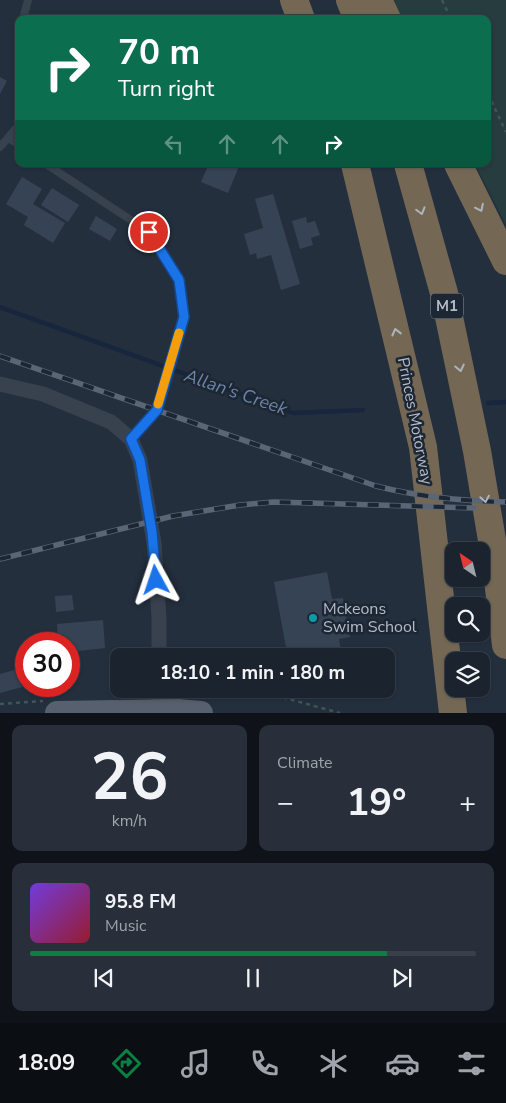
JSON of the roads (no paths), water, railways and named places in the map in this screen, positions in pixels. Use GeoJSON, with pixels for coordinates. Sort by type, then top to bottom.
{"type":"FeatureCollection","features":[{"type":"Feature","properties":{"kind":"highway"},"geometry":{"type":"LineString","coordinates":[[294,0],[300,15]]}},
{"type":"Feature","properties":{"kind":"highway"},"geometry":{"type":"LineString","coordinates":[[350,0],[356,15]]}},
{"type":"Feature","properties":{"kind":"highway"},"geometry":{"type":"LineString","coordinates":[[378,0],[385,15]]}},
{"type":"Feature","properties":{"kind":"highway","name":"Princes Motorway"},"geometry":{"type":"LineString","coordinates":[[356,167],[423,447],[453,713]]}},
{"type":"Feature","properties":{"kind":"highway","name":"M1"},"geometry":{"type":"LineString","coordinates":[[409,167],[444,293],[477,451],[496,564],[506,645]]}},
{"type":"Feature","properties":{"kind":"highway"},"geometry":{"type":"LineString","coordinates":[[459,167],[506,261]]}},
{"type":"Feature","properties":{"kind":"main road"},"geometry":{"type":"LineString","coordinates":[[57,713],[167,704],[201,713]]}},
{"type":"Feature","properties":{"kind":"street"},"geometry":{"type":"LineString","coordinates":[[0,384],[43,394],[111,422],[131,439],[140,460],[151,522],[159,618],[159,648]]}},
{"type":"Feature","properties":{"kind":"street"},"geometry":{"type":"LineString","coordinates":[[159,618],[165,648]]}},
{"type":"Feature","properties":{"kind":"lane"},"geometry":{"type":"LineString","coordinates":[[23,15],[28,0]]}},
{"type":"Feature","properties":{"kind":"lane"},"geometry":{"type":"LineString","coordinates":[[0,147],[15,130]]}},
{"type":"Feature","properties":{"kind":"lane"},"geometry":{"type":"LineString","coordinates":[[8,138],[15,142]]}},
{"type":"Feature","properties":{"kind":"lane"},"geometry":{"type":"LineString","coordinates":[[51,167],[149,232],[179,280],[184,317],[157,410],[131,439]]}},
{"type":"Feature","properties":{"kind":"waterway","name":"Allan's Creek"},"geometry":{"type":"LineString","coordinates":[[0,307],[293,413],[363,410]]}},
{"type":"Feature","properties":{"kind":"waterway","name":"Allan's Creek"},"geometry":{"type":"LineString","coordinates":[[488,403],[506,402]]}},
{"type":"Feature","properties":{"kind":"railway"},"geometry":{"type":"LineString","coordinates":[[0,356],[376,486],[441,498],[506,502]]}},
{"type":"Feature","properties":{"kind":"railway"},"geometry":{"type":"LineString","coordinates":[[0,559],[173,516],[240,505],[273,502],[474,508]]}},
{"type":"Feature","properties":{"kind":"place","name":"Mckeons Swim School"},"geometry":{"type":"Point","coordinates":[313,618]}}]}
